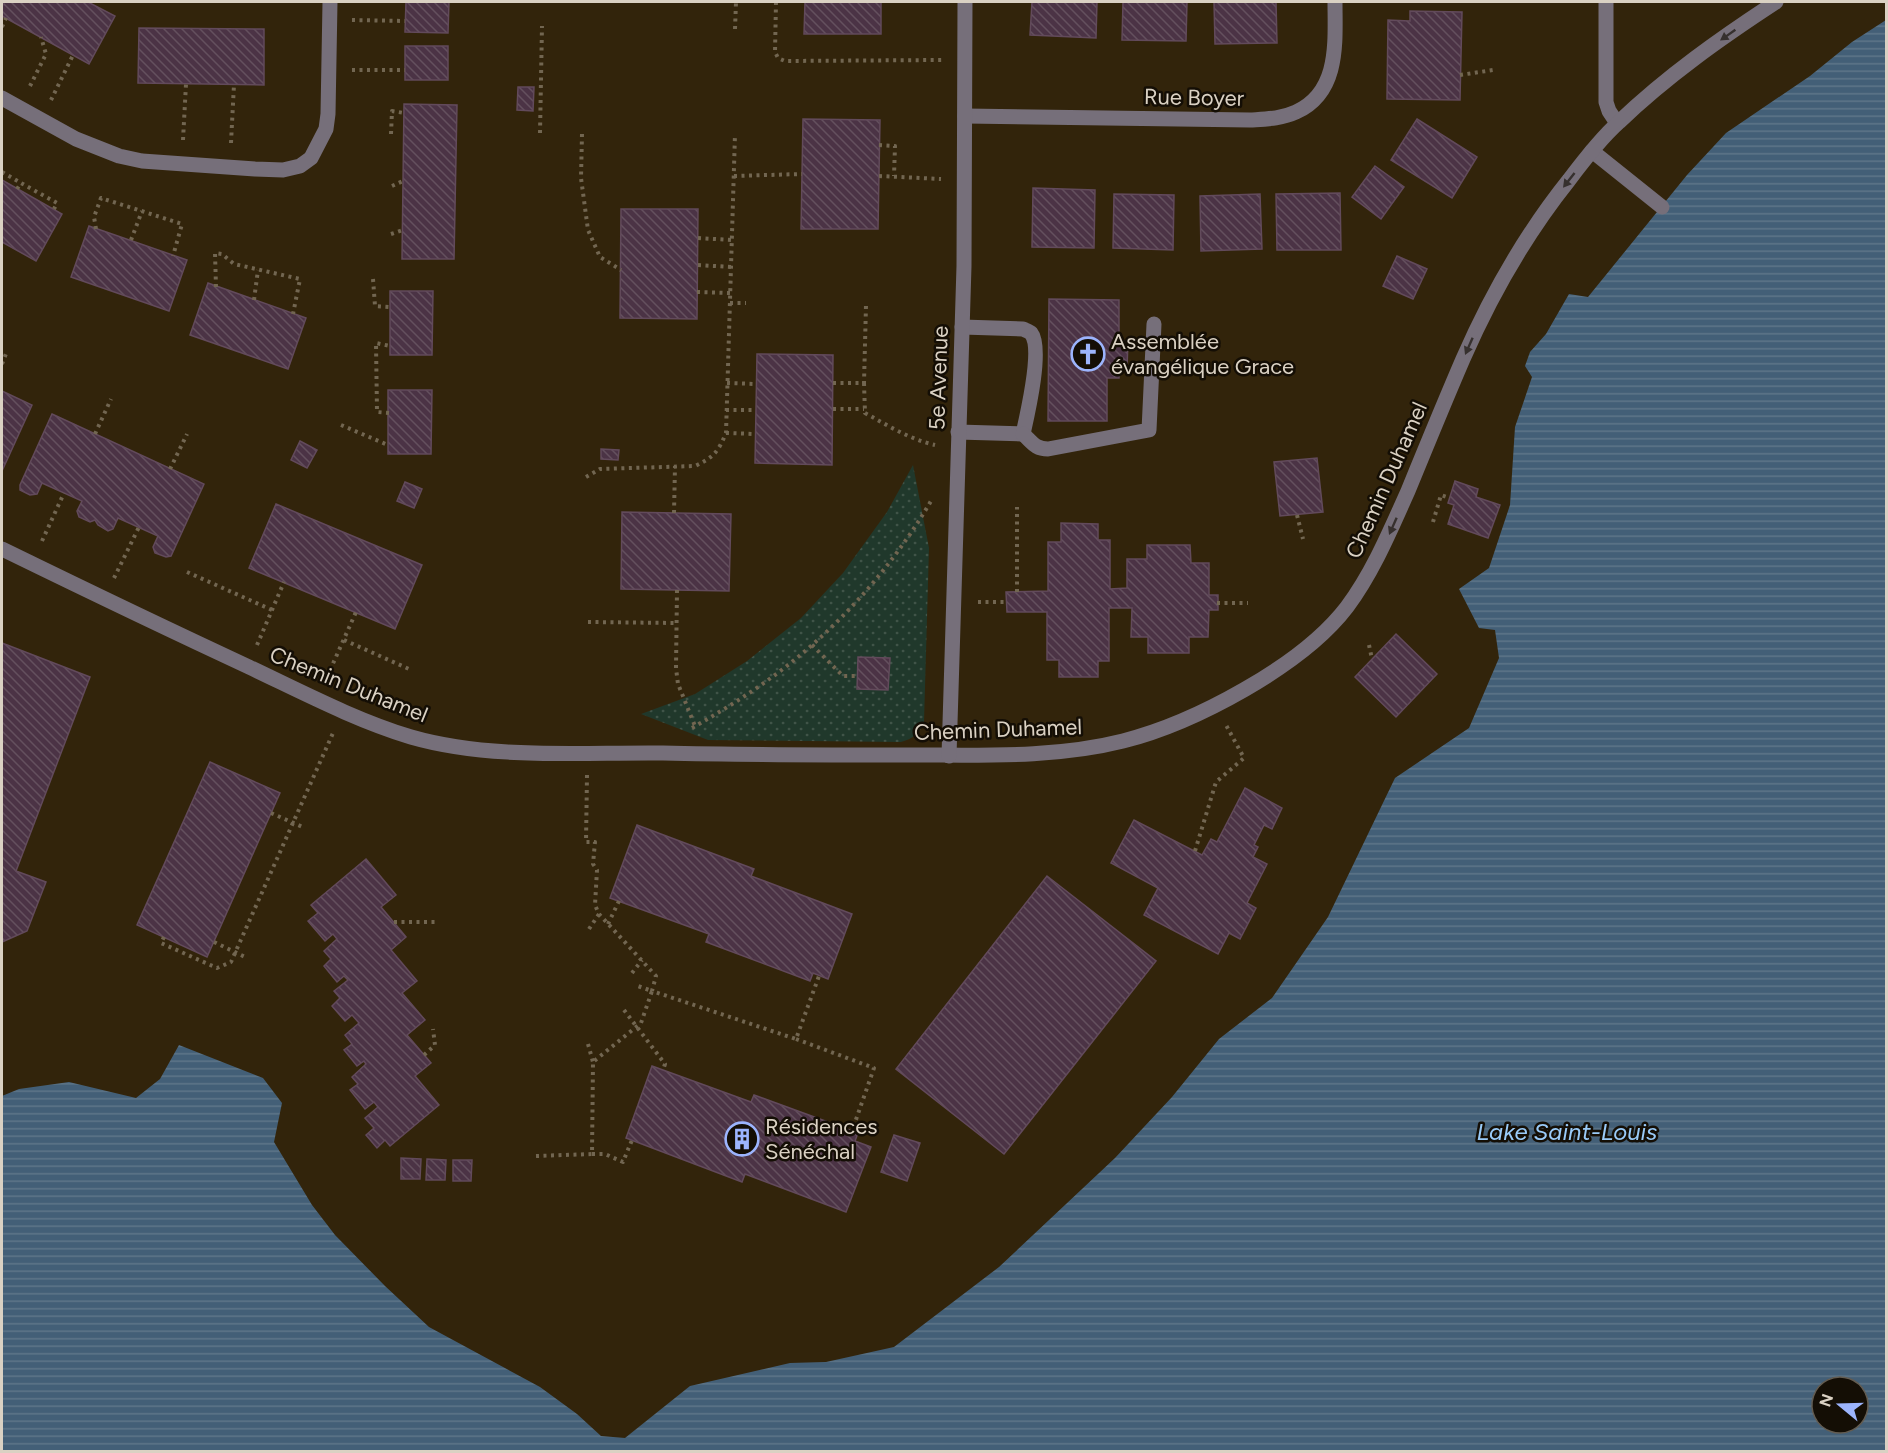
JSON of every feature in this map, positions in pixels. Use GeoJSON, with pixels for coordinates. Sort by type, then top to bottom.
{"type":"FeatureCollection","features":[{"type":"Feature","properties":{"kind":"street"},"geometry":{"type":"LineString","coordinates":[[2,98],[76,139],[120,156],[142,161],[229,167],[284,170],[300,166],[311,158],[326,129],[330,2]]}},
{"type":"Feature","properties":{"kind":"street","name":"5e Avenue"},"geometry":{"type":"LineString","coordinates":[[949,756],[962,327],[965,2]]}},
{"type":"Feature","properties":{"kind":"street","name":"Rue Boyer"},"geometry":{"type":"LineString","coordinates":[[965,116],[1250,120],[1276,118],[1295,113],[1311,103],[1323,89],[1330,73],[1334,60],[1335,2]]}},
{"type":"Feature","properties":{"kind":"street"},"geometry":{"type":"LineString","coordinates":[[1606,2],[1606,102],[1617,123]]}},
{"type":"Feature","properties":{"kind":"street","name":"Chemin Duhamel"},"geometry":{"type":"LineString","coordinates":[[2,549],[344,711],[414,737],[437,743],[489,750],[575,753],[994,756],[1091,748],[1154,732],[1188,719],[1267,675],[1321,635],[1344,610],[1365,580],[1384,546],[1495,292],[1532,230],[1555,197],[1617,123],[1680,69],[1776,2]]}},
{"type":"Feature","properties":{"kind":"street"},"geometry":{"type":"LineString","coordinates":[[1592,151],[1662,207]]}},
{"type":"Feature","properties":{"kind":"street"},"geometry":{"type":"LineString","coordinates":[[958,432],[1023,434],[1033,445],[1041,449],[1048,449],[1149,430],[1154,324]]}},
{"type":"Feature","properties":{"kind":"street"},"geometry":{"type":"LineString","coordinates":[[962,327],[1023,329],[1031,333],[1035,341],[1033,391],[1023,434]]}},
{"type":"Feature","properties":{"kind":"path"},"geometry":{"type":"LineString","coordinates":[[735,29],[736,2]]}},
{"type":"Feature","properties":{"kind":"path"},"geometry":{"type":"LineString","coordinates":[[776,2],[775,51],[778,58],[785,61],[965,60]]}},
{"type":"Feature","properties":{"kind":"path"},"geometry":{"type":"LineString","coordinates":[[2,27],[6,18]]}},
{"type":"Feature","properties":{"kind":"path"},"geometry":{"type":"LineString","coordinates":[[330,19],[405,21]]}},
{"type":"Feature","properties":{"kind":"path"},"geometry":{"type":"LineString","coordinates":[[540,133],[542,26]]}},
{"type":"Feature","properties":{"kind":"path"},"geometry":{"type":"LineString","coordinates":[[20,108],[46,54],[41,37]]}},
{"type":"Feature","properties":{"kind":"path"},"geometry":{"type":"LineString","coordinates":[[41,120],[73,55]]}},
{"type":"Feature","properties":{"kind":"path"},"geometry":{"type":"LineString","coordinates":[[329,71],[405,70]]}},
{"type":"Feature","properties":{"kind":"path"},"geometry":{"type":"LineString","coordinates":[[1460,75],[1493,70]]}},
{"type":"Feature","properties":{"kind":"path"},"geometry":{"type":"LineString","coordinates":[[182,163],[186,84]]}},
{"type":"Feature","properties":{"kind":"path"},"geometry":{"type":"LineString","coordinates":[[229,167],[234,84]]}},
{"type":"Feature","properties":{"kind":"path"},"geometry":{"type":"LineString","coordinates":[[391,134],[392,111],[404,113]]}},
{"type":"Feature","properties":{"kind":"path"},"geometry":{"type":"LineString","coordinates":[[582,134],[581,178],[588,230],[600,257],[621,270]]}},
{"type":"Feature","properties":{"kind":"path"},"geometry":{"type":"LineString","coordinates":[[586,477],[600,469],[695,466],[709,459],[718,450],[726,433],[735,134]]}},
{"type":"Feature","properties":{"kind":"path"},"geometry":{"type":"LineString","coordinates":[[879,145],[895,146],[894,176]]}},
{"type":"Feature","properties":{"kind":"path"},"geometry":{"type":"LineString","coordinates":[[2,172],[57,203],[54,209]]}},
{"type":"Feature","properties":{"kind":"path"},"geometry":{"type":"LineString","coordinates":[[734,176],[802,174]]}},
{"type":"Feature","properties":{"kind":"path"},"geometry":{"type":"LineString","coordinates":[[879,176],[965,180]]}},
{"type":"Feature","properties":{"kind":"path"},"geometry":{"type":"LineString","coordinates":[[392,186],[403,181]]}},
{"type":"Feature","properties":{"kind":"path"},"geometry":{"type":"LineString","coordinates":[[17,189],[21,183]]}},
{"type":"Feature","properties":{"kind":"path"},"geometry":{"type":"LineString","coordinates":[[96,229],[94,218],[101,198],[182,224],[173,256]]}},
{"type":"Feature","properties":{"kind":"path"},"geometry":{"type":"LineString","coordinates":[[130,240],[142,210]]}},
{"type":"Feature","properties":{"kind":"path"},"geometry":{"type":"LineString","coordinates":[[391,234],[403,230]]}},
{"type":"Feature","properties":{"kind":"path"},"geometry":{"type":"LineString","coordinates":[[698,238],[731,240]]}},
{"type":"Feature","properties":{"kind":"path"},"geometry":{"type":"LineString","coordinates":[[216,287],[216,253],[222,254],[234,264],[300,279],[293,314]]}},
{"type":"Feature","properties":{"kind":"path"},"geometry":{"type":"LineString","coordinates":[[698,265],[731,267]]}},
{"type":"Feature","properties":{"kind":"path"},"geometry":{"type":"LineString","coordinates":[[254,300],[258,270]]}},
{"type":"Feature","properties":{"kind":"path"},"geometry":{"type":"LineString","coordinates":[[373,279],[375,306],[390,307]]}},
{"type":"Feature","properties":{"kind":"path"},"geometry":{"type":"LineString","coordinates":[[697,292],[730,293]]}},
{"type":"Feature","properties":{"kind":"path"},"geometry":{"type":"LineString","coordinates":[[730,303],[746,303]]}},
{"type":"Feature","properties":{"kind":"path"},"geometry":{"type":"LineString","coordinates":[[866,305],[864,412],[921,442],[957,450]]}},
{"type":"Feature","properties":{"kind":"path"},"geometry":{"type":"LineString","coordinates":[[389,413],[377,412],[376,343],[390,346]]}},
{"type":"Feature","properties":{"kind":"path"},"geometry":{"type":"LineString","coordinates":[[2,364],[8,351]]}},
{"type":"Feature","properties":{"kind":"path"},"geometry":{"type":"LineString","coordinates":[[727,383],[756,384]]}},
{"type":"Feature","properties":{"kind":"path"},"geometry":{"type":"LineString","coordinates":[[833,383],[864,383]]}},
{"type":"Feature","properties":{"kind":"path"},"geometry":{"type":"LineString","coordinates":[[95,434],[111,399]]}},
{"type":"Feature","properties":{"kind":"path"},"geometry":{"type":"LineString","coordinates":[[832,409],[864,409]]}},
{"type":"Feature","properties":{"kind":"path"},"geometry":{"type":"LineString","coordinates":[[726,410],[756,410]]}},
{"type":"Feature","properties":{"kind":"path"},"geometry":{"type":"LineString","coordinates":[[341,425],[388,445]]}},
{"type":"Feature","properties":{"kind":"path"},"geometry":{"type":"LineString","coordinates":[[726,433],[755,434]]}},
{"type":"Feature","properties":{"kind":"path"},"geometry":{"type":"LineString","coordinates":[[170,469],[187,434]]}},
{"type":"Feature","properties":{"kind":"path"},"geometry":{"type":"LineString","coordinates":[[674,513],[675,466]]}},
{"type":"Feature","properties":{"kind":"path"},"geometry":{"type":"LineString","coordinates":[[32,564],[64,493]]}},
{"type":"Feature","properties":{"kind":"path"},"geometry":{"type":"LineString","coordinates":[[1433,522],[1441,495],[1450,498]]}},
{"type":"Feature","properties":{"kind":"path"},"geometry":{"type":"LineString","coordinates":[[677,590],[676,668],[678,684],[695,726],[759,686],[812,645],[857,601],[931,503]]}},
{"type":"Feature","properties":{"kind":"path"},"geometry":{"type":"LineString","coordinates":[[1017,507],[1017,592]]}},
{"type":"Feature","properties":{"kind":"path"},"geometry":{"type":"LineString","coordinates":[[1297,515],[1303,538]]}},
{"type":"Feature","properties":{"kind":"path"},"geometry":{"type":"LineString","coordinates":[[104,599],[139,527]]}},
{"type":"Feature","properties":{"kind":"path"},"geometry":{"type":"LineString","coordinates":[[187,572],[272,610]]}},
{"type":"Feature","properties":{"kind":"path"},"geometry":{"type":"LineString","coordinates":[[248,667],[284,582]]}},
{"type":"Feature","properties":{"kind":"path"},"geometry":{"type":"LineString","coordinates":[[969,602],[1006,602]]}},
{"type":"Feature","properties":{"kind":"path"},"geometry":{"type":"LineString","coordinates":[[1217,603],[1248,603]]}},
{"type":"Feature","properties":{"kind":"path"},"geometry":{"type":"LineString","coordinates":[[318,699],[356,612]]}},
{"type":"Feature","properties":{"kind":"path"},"geometry":{"type":"LineString","coordinates":[[588,622],[676,623]]}},
{"type":"Feature","properties":{"kind":"path"},"geometry":{"type":"LineString","coordinates":[[344,640],[410,669]]}},
{"type":"Feature","properties":{"kind":"path"},"geometry":{"type":"LineString","coordinates":[[812,645],[843,676],[857,676]]}},
{"type":"Feature","properties":{"kind":"path"},"geometry":{"type":"LineString","coordinates":[[1369,645],[1372,659]]}},
{"type":"Feature","properties":{"kind":"path"},"geometry":{"type":"LineString","coordinates":[[1195,851],[1216,782],[1244,758],[1215,705]]}},
{"type":"Feature","properties":{"kind":"path"},"geometry":{"type":"LineString","coordinates":[[164,937],[161,943],[217,968],[231,962],[344,711]]}},
{"type":"Feature","properties":{"kind":"path"},"geometry":{"type":"LineString","coordinates":[[587,772],[586,842],[595,842],[593,864],[597,870],[595,906],[599,914],[656,976],[641,1023],[593,1062]]}},
{"type":"Feature","properties":{"kind":"path"},"geometry":{"type":"LineString","coordinates":[[271,813],[305,828]]}},
{"type":"Feature","properties":{"kind":"path"},"geometry":{"type":"LineString","coordinates":[[608,924],[619,901]]}},
{"type":"Feature","properties":{"kind":"path"},"geometry":{"type":"LineString","coordinates":[[589,929],[599,914]]}},
{"type":"Feature","properties":{"kind":"path"},"geometry":{"type":"LineString","coordinates":[[394,922],[435,922]]}},
{"type":"Feature","properties":{"kind":"path"},"geometry":{"type":"LineString","coordinates":[[214,942],[245,957]]}},
{"type":"Feature","properties":{"kind":"path"},"geometry":{"type":"LineString","coordinates":[[632,973],[642,960]]}},
{"type":"Feature","properties":{"kind":"path"},"geometry":{"type":"LineString","coordinates":[[796,1039],[819,976]]}},
{"type":"Feature","properties":{"kind":"path"},"geometry":{"type":"LineString","coordinates":[[635,986],[796,1039],[874,1068],[852,1131]]}},
{"type":"Feature","properties":{"kind":"path"},"geometry":{"type":"LineString","coordinates":[[624,1010],[665,1064],[663,1070]]}},
{"type":"Feature","properties":{"kind":"path"},"geometry":{"type":"LineString","coordinates":[[424,1055],[435,1045],[433,1029]]}},
{"type":"Feature","properties":{"kind":"path"},"geometry":{"type":"LineString","coordinates":[[588,1044],[593,1062],[592,1154]]}},
{"type":"Feature","properties":{"kind":"path"},"geometry":{"type":"LineString","coordinates":[[536,1156],[605,1154],[623,1162],[632,1140]]}},
{"type":"Feature","properties":{"kind":"green space"},"geometry":{"type":"Polygon","coordinates":[[[913,465],[929,548],[924,722],[916,735],[901,742],[708,740],[641,714],[695,694],[747,661],[801,618],[843,573],[887,512],[913,465]]]}},
{"type":"Feature","properties":{"kind":"water","name":"Lake Saint-Louis"},"geometry":{"type":"Polygon","coordinates":[[[1886,20],[1886,1451],[2,1452],[2,1096],[19,1089],[69,1082],[136,1098],[160,1079],[179,1045],[263,1078],[282,1103],[274,1142],[312,1205],[335,1235],[429,1327],[540,1387],[577,1414],[601,1436],[625,1438],[690,1386],[790,1363],[826,1362],[894,1347],[999,1267],[1115,1158],[1172,1097],[1219,1039],[1272,998],[1328,917],[1395,778],[1469,728],[1499,658],[1495,630],[1479,628],[1459,589],[1489,568],[1510,505],[1515,427],[1532,377],[1525,366],[1530,352],[1546,334],[1569,294],[1588,297],[1687,175],[1726,133],[1810,76],[1852,42],[1886,20]]]}},
{"type":"Feature","properties":{"kind":"building"},"geometry":{"type":"Polygon","coordinates":[[[4,2],[88,2],[115,16],[89,64],[2,16],[4,2]]]}},
{"type":"Feature","properties":{"kind":"building"},"geometry":{"type":"Polygon","coordinates":[[[406,2],[449,2],[448,33],[405,32],[406,2]]]}},
{"type":"Feature","properties":{"kind":"building"},"geometry":{"type":"Polygon","coordinates":[[[805,2],[881,2],[881,34],[804,34],[805,2]]]}},
{"type":"Feature","properties":{"kind":"building"},"geometry":{"type":"Polygon","coordinates":[[[1032,2],[1097,2],[1096,38],[1030,35],[1032,2]]]}},
{"type":"Feature","properties":{"kind":"building"},"geometry":{"type":"Polygon","coordinates":[[[1123,2],[1187,2],[1186,41],[1122,40],[1123,2]]]}},
{"type":"Feature","properties":{"kind":"building"},"geometry":{"type":"Polygon","coordinates":[[[1214,2],[1276,2],[1277,43],[1215,44],[1214,2]]]}},
{"type":"Feature","properties":{"kind":"building"},"geometry":{"type":"Polygon","coordinates":[[[1410,11],[1462,12],[1460,100],[1387,99],[1388,20],[1410,21],[1410,11]]]}},
{"type":"Feature","properties":{"kind":"building"},"geometry":{"type":"Polygon","coordinates":[[[139,28],[264,29],[264,85],[138,83],[139,28]]]}},
{"type":"Feature","properties":{"kind":"building"},"geometry":{"type":"Polygon","coordinates":[[[405,46],[448,46],[448,80],[405,80],[405,46]]]}},
{"type":"Feature","properties":{"kind":"building"},"geometry":{"type":"Polygon","coordinates":[[[518,87],[534,87],[533,111],[517,110],[518,87]]]}},
{"type":"Feature","properties":{"kind":"building"},"geometry":{"type":"Polygon","coordinates":[[[404,104],[457,105],[454,259],[402,259],[404,104]]]}},
{"type":"Feature","properties":{"kind":"building"},"geometry":{"type":"Polygon","coordinates":[[[803,119],[880,120],[878,229],[801,229],[803,119]]]}},
{"type":"Feature","properties":{"kind":"building"},"geometry":{"type":"Polygon","coordinates":[[[1417,119],[1477,157],[1452,198],[1391,160],[1417,119]]]}},
{"type":"Feature","properties":{"kind":"building"},"geometry":{"type":"Polygon","coordinates":[[[1375,166],[1404,187],[1381,219],[1352,197],[1375,166]]]}},
{"type":"Feature","properties":{"kind":"building"},"geometry":{"type":"Polygon","coordinates":[[[2,180],[62,214],[36,261],[2,242],[2,180]]]}},
{"type":"Feature","properties":{"kind":"building"},"geometry":{"type":"Polygon","coordinates":[[[1033,188],[1095,190],[1094,248],[1032,247],[1033,188]]]}},
{"type":"Feature","properties":{"kind":"building"},"geometry":{"type":"Polygon","coordinates":[[[1340,193],[1341,250],[1277,250],[1276,194],[1340,193]]]}},
{"type":"Feature","properties":{"kind":"building"},"geometry":{"type":"Polygon","coordinates":[[[1114,194],[1174,195],[1173,250],[1113,248],[1114,194]]]}},
{"type":"Feature","properties":{"kind":"building"},"geometry":{"type":"Polygon","coordinates":[[[1260,194],[1262,249],[1201,251],[1200,196],[1260,194]]]}},
{"type":"Feature","properties":{"kind":"building"},"geometry":{"type":"Polygon","coordinates":[[[621,209],[698,209],[697,319],[620,318],[621,209]]]}},
{"type":"Feature","properties":{"kind":"building"},"geometry":{"type":"Polygon","coordinates":[[[89,226],[187,260],[169,311],[71,277],[89,226]]]}},
{"type":"Feature","properties":{"kind":"building"},"geometry":{"type":"Polygon","coordinates":[[[1397,256],[1427,269],[1413,299],[1383,286],[1397,256]]]}},
{"type":"Feature","properties":{"kind":"building"},"geometry":{"type":"Polygon","coordinates":[[[208,283],[306,318],[288,369],[190,335],[208,283]]]}},
{"type":"Feature","properties":{"kind":"building"},"geometry":{"type":"Polygon","coordinates":[[[390,291],[433,291],[432,355],[390,355],[390,291]]]}},
{"type":"Feature","properties":{"kind":"building","name":"Assemblée évangélique Grace"},"geometry":{"type":"Polygon","coordinates":[[[1049,299],[1119,300],[1119,341],[1128,341],[1127,368],[1119,368],[1119,378],[1107,378],[1107,421],[1048,421],[1049,299]]]}},
{"type":"Feature","properties":{"kind":"building"},"geometry":{"type":"Polygon","coordinates":[[[757,354],[833,355],[832,465],[755,463],[757,354]]]}},
{"type":"Feature","properties":{"kind":"building"},"geometry":{"type":"Polygon","coordinates":[[[388,390],[432,390],[431,454],[388,454],[388,390]]]}},
{"type":"Feature","properties":{"kind":"building"},"geometry":{"type":"Polygon","coordinates":[[[2,391],[32,405],[2,471],[2,391]]]}},
{"type":"Feature","properties":{"kind":"building"},"geometry":{"type":"Polygon","coordinates":[[[52,414],[204,484],[171,556],[166,557],[155,553],[153,547],[158,536],[118,518],[113,529],[108,531],[98,525],[95,520],[90,522],[79,517],[77,511],[82,501],[42,483],[37,494],[30,495],[20,490],[20,485],[52,414]]]}},
{"type":"Feature","properties":{"kind":"building"},"geometry":{"type":"Polygon","coordinates":[[[300,441],[317,450],[307,468],[291,460],[300,441]]]}},
{"type":"Feature","properties":{"kind":"building"},"geometry":{"type":"Polygon","coordinates":[[[601,449],[619,450],[618,460],[601,459],[601,449]]]}},
{"type":"Feature","properties":{"kind":"building"},"geometry":{"type":"Polygon","coordinates":[[[1317,458],[1323,512],[1280,516],[1274,462],[1317,458]]]}},
{"type":"Feature","properties":{"kind":"building"},"geometry":{"type":"Polygon","coordinates":[[[1455,481],[1478,489],[1476,497],[1500,505],[1488,538],[1448,524],[1454,505],[1448,503],[1455,481]]]}},
{"type":"Feature","properties":{"kind":"building"},"geometry":{"type":"Polygon","coordinates":[[[405,482],[422,489],[414,508],[397,501],[405,482]]]}},
{"type":"Feature","properties":{"kind":"building"},"geometry":{"type":"Polygon","coordinates":[[[276,504],[422,565],[395,629],[249,568],[276,504]]]}},
{"type":"Feature","properties":{"kind":"building"},"geometry":{"type":"Polygon","coordinates":[[[622,512],[731,514],[729,591],[621,589],[622,512]]]}},
{"type":"Feature","properties":{"kind":"building"},"geometry":{"type":"Polygon","coordinates":[[[1061,523],[1098,524],[1098,540],[1110,540],[1110,589],[1127,588],[1127,559],[1147,559],[1147,545],[1190,545],[1191,563],[1209,563],[1209,595],[1218,595],[1218,610],[1209,610],[1208,637],[1189,637],[1189,653],[1148,653],[1148,637],[1131,637],[1132,608],[1109,608],[1109,661],[1098,661],[1098,677],[1059,677],[1059,660],[1047,660],[1047,612],[1007,612],[1006,592],[1048,591],[1048,542],[1061,542],[1061,523]]]}},
{"type":"Feature","properties":{"kind":"building"},"geometry":{"type":"Polygon","coordinates":[[[1396,634],[1437,674],[1396,717],[1355,677],[1396,634]]]}},
{"type":"Feature","properties":{"kind":"building"},"geometry":{"type":"Polygon","coordinates":[[[2,643],[90,677],[16,871],[46,882],[27,931],[2,942],[2,643]]]}},
{"type":"Feature","properties":{"kind":"building"},"geometry":{"type":"Polygon","coordinates":[[[858,657],[890,658],[888,690],[857,689],[858,657]]]}},
{"type":"Feature","properties":{"kind":"building"},"geometry":{"type":"Polygon","coordinates":[[[210,762],[280,793],[207,957],[137,925],[210,762]]]}},
{"type":"Feature","properties":{"kind":"building"},"geometry":{"type":"Polygon","coordinates":[[[1245,788],[1282,808],[1272,829],[1264,825],[1254,845],[1258,847],[1253,857],[1267,864],[1247,903],[1256,908],[1240,939],[1229,933],[1218,954],[1144,915],[1158,888],[1111,863],[1134,820],[1202,855],[1211,839],[1217,842],[1245,788]]]}},
{"type":"Feature","properties":{"kind":"building"},"geometry":{"type":"Polygon","coordinates":[[[637,825],[754,869],[751,876],[852,914],[828,979],[813,973],[810,981],[706,942],[709,934],[610,898],[637,825]]]}},
{"type":"Feature","properties":{"kind":"building"},"geometry":{"type":"Polygon","coordinates":[[[366,859],[396,895],[381,907],[406,937],[391,950],[417,981],[402,993],[425,1020],[407,1035],[431,1063],[415,1076],[439,1105],[390,1146],[385,1140],[377,1148],[366,1135],[374,1128],[365,1118],[378,1107],[374,1102],[365,1109],[350,1090],[358,1084],[352,1077],[366,1064],[364,1061],[357,1066],[344,1050],[352,1044],[345,1035],[359,1023],[352,1015],[345,1021],[332,1006],[340,998],[334,991],[348,980],[344,976],[337,982],[324,966],[331,959],[324,951],[337,939],[333,934],[325,941],[308,921],[318,913],[311,905],[366,859]]]}},
{"type":"Feature","properties":{"kind":"building"},"geometry":{"type":"Polygon","coordinates":[[[1047,876],[1156,961],[1004,1154],[896,1069],[1047,876]]]}},
{"type":"Feature","properties":{"kind":"building","name":"Résidences Sénéchal"},"geometry":{"type":"Polygon","coordinates":[[[652,1066],[751,1102],[754,1095],[858,1133],[855,1141],[871,1147],[846,1212],[745,1174],[742,1182],[626,1138],[652,1066]]]}},
{"type":"Feature","properties":{"kind":"building"},"geometry":{"type":"Polygon","coordinates":[[[894,1135],[920,1143],[907,1181],[881,1172],[894,1135]]]}},
{"type":"Feature","properties":{"kind":"building"},"geometry":{"type":"Polygon","coordinates":[[[401,1158],[421,1159],[420,1179],[401,1179],[401,1158]]]}},
{"type":"Feature","properties":{"kind":"building"},"geometry":{"type":"Polygon","coordinates":[[[427,1159],[446,1160],[445,1180],[426,1180],[427,1159]]]}},
{"type":"Feature","properties":{"kind":"building"},"geometry":{"type":"Polygon","coordinates":[[[453,1160],[472,1160],[471,1181],[453,1181],[453,1160]]]}},
{"type":"Feature","properties":{"kind":"place","name":"Assemblée évangélique Grace"},"geometry":{"type":"Point","coordinates":[1088,354]}},
{"type":"Feature","properties":{"kind":"place","name":"Résidences Sénéchal"},"geometry":{"type":"Point","coordinates":[742,1139]}}]}
